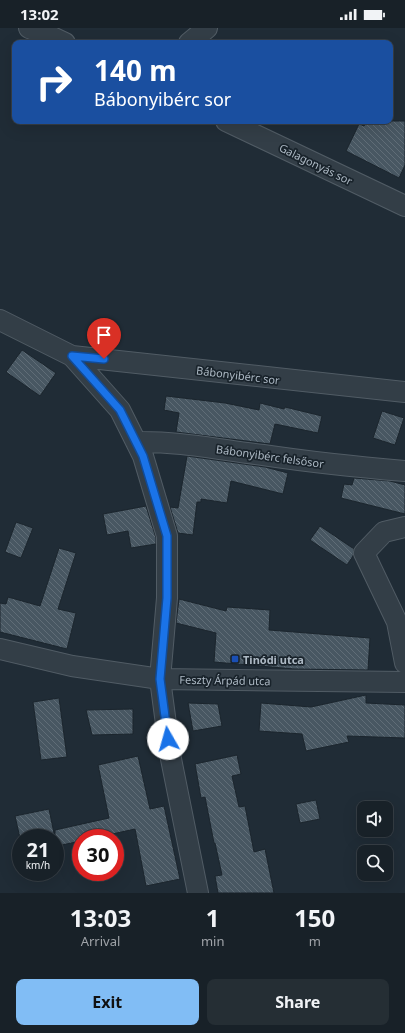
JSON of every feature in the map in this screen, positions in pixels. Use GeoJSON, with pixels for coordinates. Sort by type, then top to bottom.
{"type":"FeatureCollection","features":[{"type":"Feature","properties":{"kind":"street"},"geometry":{"type":"LineString","coordinates":[[29,28],[59,40]]}},
{"type":"Feature","properties":{"kind":"street"},"geometry":{"type":"LineString","coordinates":[[193,40],[207,28]]}},
{"type":"Feature","properties":{"kind":"street","name":"Galagonyás sor"},"geometry":{"type":"LineString","coordinates":[[232,124],[405,206]]}},
{"type":"Feature","properties":{"kind":"street"},"geometry":{"type":"LineString","coordinates":[[0,320],[72,356],[120,410],[143,456],[167,536],[167,598],[160,679],[170,754],[198,893]]}},
{"type":"Feature","properties":{"kind":"street","name":"Bábonyibérc sor"},"geometry":{"type":"LineString","coordinates":[[72,356],[405,392]]}},
{"type":"Feature","properties":{"kind":"street","name":"Bábonyibérc felsősor"},"geometry":{"type":"LineString","coordinates":[[136,442],[153,442],[405,472]]}},
{"type":"Feature","properties":{"kind":"street"},"geometry":{"type":"LineString","coordinates":[[405,527],[384,532],[364,553],[397,622],[405,663]]}},
{"type":"Feature","properties":{"kind":"street","name":"Feszty Árpád utca"},"geometry":{"type":"LineString","coordinates":[[0,649],[72,666],[160,679],[405,682]]}},
{"type":"Feature","properties":{"kind":"building"},"geometry":{"type":"Polygon","coordinates":[[[393,121],[405,121],[405,165],[399,178],[346,151],[359,124],[364,126],[365,124],[393,124],[393,121]]]}},
{"type":"Feature","properties":{"kind":"building"},"geometry":{"type":"Polygon","coordinates":[[[22,350],[56,373],[40,396],[6,372],[22,350]]]}},
{"type":"Feature","properties":{"kind":"building"},"geometry":{"type":"Polygon","coordinates":[[[166,396],[225,403],[259,410],[260,403],[284,409],[285,407],[322,416],[318,433],[275,424],[270,444],[176,432],[179,413],[164,410],[166,396]]]}},
{"type":"Feature","properties":{"kind":"building"},"geometry":{"type":"Polygon","coordinates":[[[382,411],[404,418],[395,445],[373,438],[382,411]]]}},
{"type":"Feature","properties":{"kind":"building"},"geometry":{"type":"Polygon","coordinates":[[[187,456],[265,467],[288,473],[283,494],[231,481],[227,503],[201,499],[201,502],[197,502],[193,535],[178,533],[170,507],[178,508],[187,456]]]}},
{"type":"Feature","properties":{"kind":"building"},"geometry":{"type":"Polygon","coordinates":[[[354,478],[390,481],[405,485],[405,514],[341,498],[344,484],[352,485],[354,478]]]}},
{"type":"Feature","properties":{"kind":"building"},"geometry":{"type":"Polygon","coordinates":[[[146,506],[156,538],[156,544],[131,548],[128,531],[107,535],[103,514],[146,506]]]}},
{"type":"Feature","properties":{"kind":"building"},"geometry":{"type":"Polygon","coordinates":[[[16,522],[33,528],[21,558],[5,552],[16,522]]]}},
{"type":"Feature","properties":{"kind":"building"},"geometry":{"type":"Polygon","coordinates":[[[320,526],[354,549],[353,556],[347,565],[310,540],[320,526]]]}},
{"type":"Feature","properties":{"kind":"building"},"geometry":{"type":"Polygon","coordinates":[[[59,548],[76,553],[58,609],[76,613],[67,649],[0,632],[0,603],[6,604],[8,597],[40,606],[59,548]]]}},
{"type":"Feature","properties":{"kind":"building"},"geometry":{"type":"Polygon","coordinates":[[[179,599],[226,611],[227,607],[270,610],[269,630],[370,638],[368,670],[294,669],[214,662],[216,633],[176,623],[179,599]]]}},
{"type":"Feature","properties":{"kind":"building"},"geometry":{"type":"Polygon","coordinates":[[[366,695],[366,703],[405,705],[405,738],[347,736],[349,742],[306,751],[302,734],[259,731],[261,703],[311,707],[366,695]]]}},
{"type":"Feature","properties":{"kind":"building"},"geometry":{"type":"Polygon","coordinates":[[[59,698],[67,757],[41,760],[33,702],[59,698]]]}},
{"type":"Feature","properties":{"kind":"building"},"geometry":{"type":"Polygon","coordinates":[[[188,703],[218,704],[222,726],[193,731],[188,703]]]}},
{"type":"Feature","properties":{"kind":"building"},"geometry":{"type":"Polygon","coordinates":[[[133,709],[133,734],[92,735],[86,710],[133,709]]]}},
{"type":"Feature","properties":{"kind":"building"},"geometry":{"type":"Polygon","coordinates":[[[237,755],[241,774],[232,776],[239,807],[245,806],[254,852],[265,849],[274,893],[218,893],[215,876],[222,875],[205,797],[201,798],[195,764],[237,755]]]}},
{"type":"Feature","properties":{"kind":"building"},"geometry":{"type":"Polygon","coordinates":[[[138,756],[150,809],[164,806],[180,879],[146,886],[135,829],[124,831],[124,829],[72,829],[72,843],[64,845],[64,829],[60,829],[109,818],[98,765],[138,756]]]}},
{"type":"Feature","properties":{"kind":"building"},"geometry":{"type":"Polygon","coordinates":[[[316,800],[320,819],[300,823],[296,804],[316,800]]]}},
{"type":"Feature","properties":{"kind":"building"},"geometry":{"type":"Polygon","coordinates":[[[49,809],[53,829],[18,829],[15,816],[49,809]]]}},
{"type":"Feature","properties":{"kind":"place","name":"Tinódi utca"},"geometry":{"type":"Point","coordinates":[235,659]}},
{"type":"Feature","properties":{"kind":"route"},"geometry":{"type":"LineString","coordinates":[[104,359],[72,356],[120,410],[143,456],[167,536],[167,598],[160,679],[168,739]]}}]}
